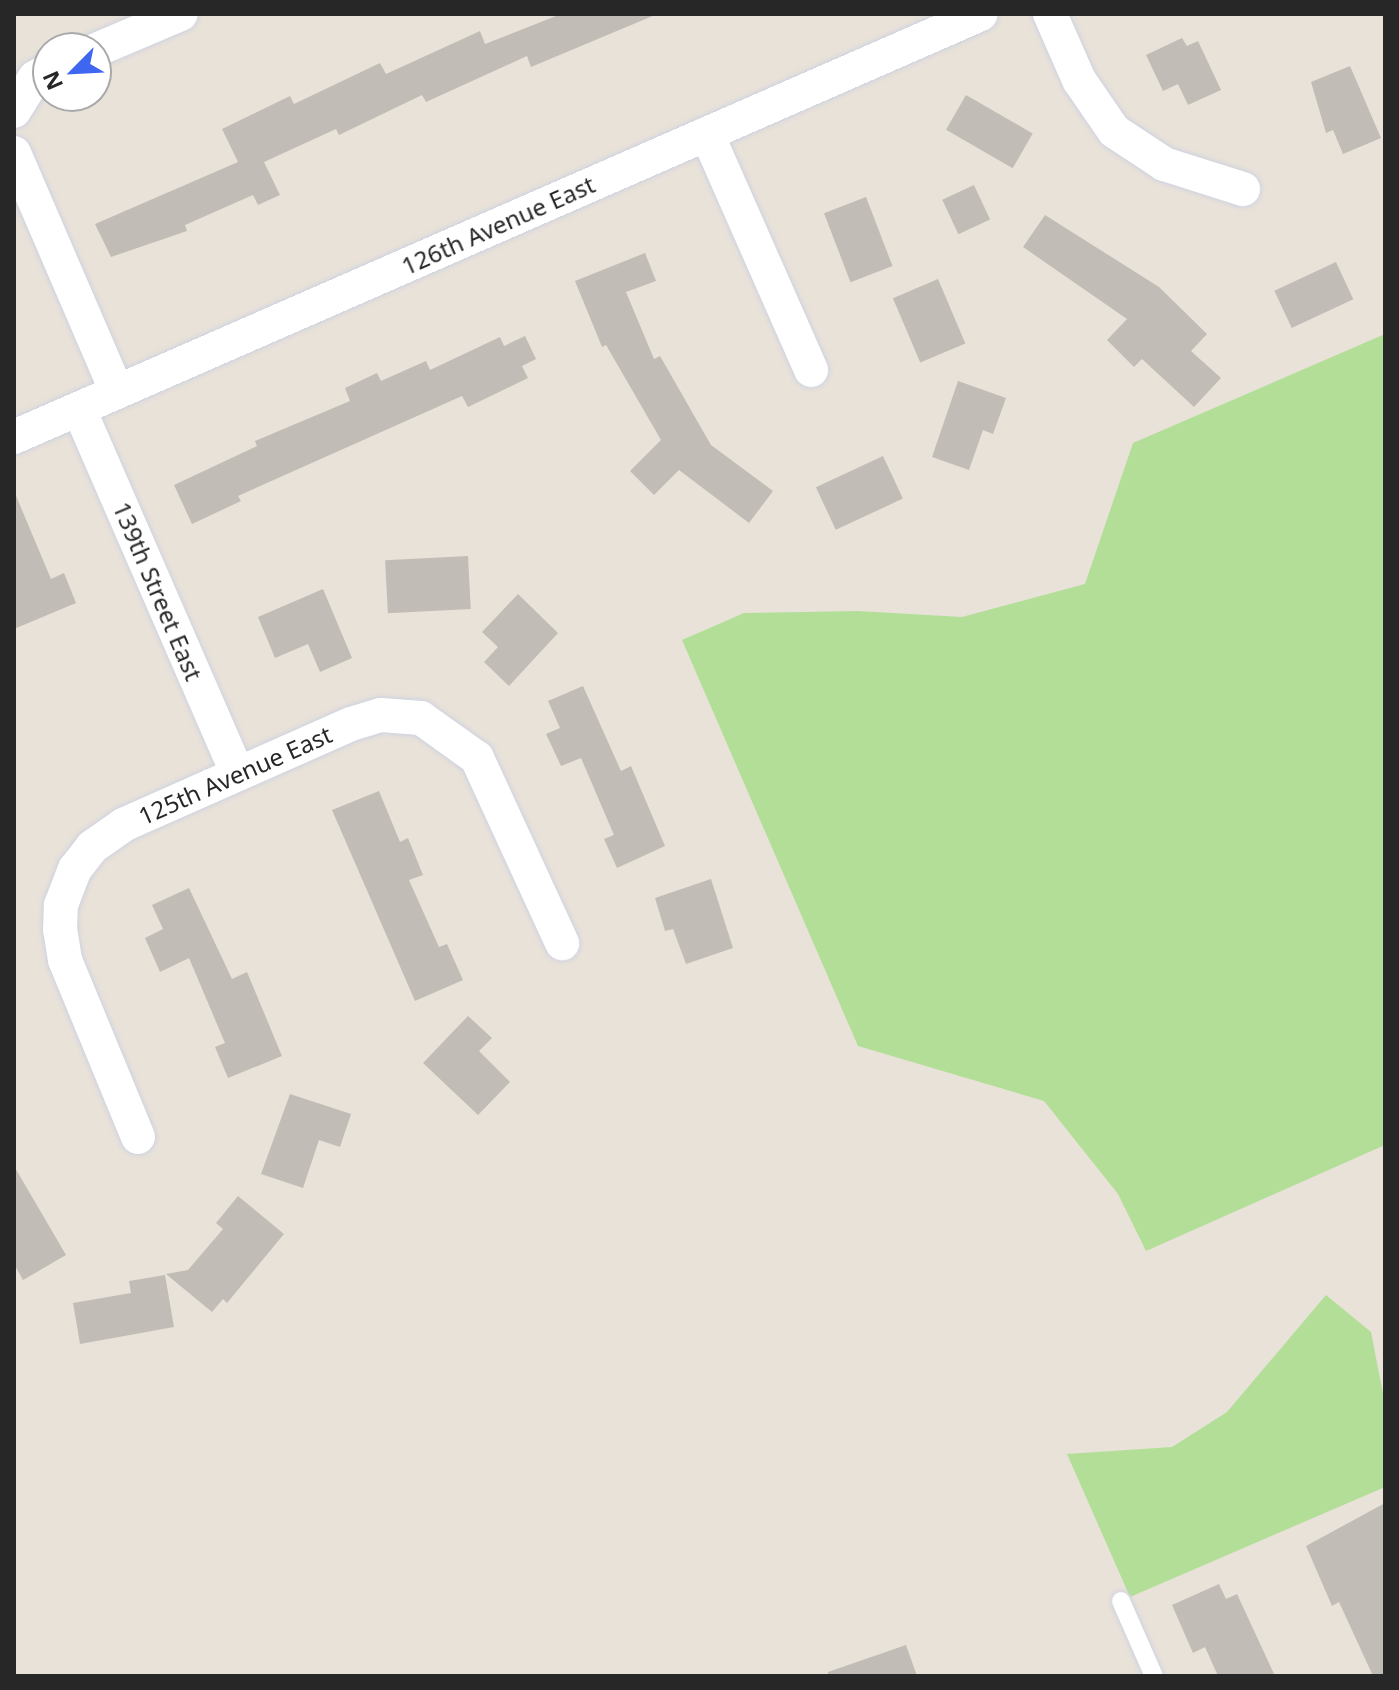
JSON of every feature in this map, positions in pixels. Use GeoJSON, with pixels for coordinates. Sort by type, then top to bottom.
{"type":"FeatureCollection","features":[{"type":"Feature","properties":{"kind":"street"},"geometry":{"type":"LineString","coordinates":[[112,43],[181,14]]}},
{"type":"Feature","properties":{"kind":"street","name":"126th Avenue East"},"geometry":{"type":"LineString","coordinates":[[14,437],[981,14]]}},
{"type":"Feature","properties":{"kind":"street"},"geometry":{"type":"LineString","coordinates":[[1050,14],[1079,80],[1114,131],[1153,159],[1243,189]]}},
{"type":"Feature","properties":{"kind":"street"},"geometry":{"type":"LineString","coordinates":[[16,107],[32,83]]}},
{"type":"Feature","properties":{"kind":"street"},"geometry":{"type":"LineString","coordinates":[[707,134],[811,370]]}},
{"type":"Feature","properties":{"kind":"street"},"geometry":{"type":"LineString","coordinates":[[14,153],[117,392]]}},
{"type":"Feature","properties":{"kind":"street","name":"139th Street East"},"geometry":{"type":"LineString","coordinates":[[79,409],[237,773]]}},
{"type":"Feature","properties":{"kind":"street","name":"125th Avenue East"},"geometry":{"type":"LineString","coordinates":[[138,1137],[65,960],[60,930],[66,886],[92,847],[123,825],[237,773],[381,715],[421,718],[466,745],[491,782],[562,943]]}},
{"type":"Feature","properties":{"kind":"lane"},"geometry":{"type":"LineString","coordinates":[[1121,1601],[1154,1676]]}},
{"type":"Feature","properties":{"kind":"green space"},"geometry":{"type":"Polygon","coordinates":[[[1385,334],[1385,1145],[1146,1251],[1118,1194],[1044,1101],[858,1046],[682,640],[744,613],[858,611],[962,617],[1085,584],[1133,443],[1385,334]]]}},
{"type":"Feature","properties":{"kind":"green space"},"geometry":{"type":"Polygon","coordinates":[[[1326,1295],[1371,1332],[1385,1404],[1385,1487],[1130,1597],[1067,1454],[1172,1447],[1227,1412],[1326,1295]]]}},
{"type":"Feature","properties":{"kind":"building"},"geometry":{"type":"Polygon","coordinates":[[[561,14],[655,15],[531,67],[527,56],[426,102],[422,95],[339,135],[336,129],[264,162],[280,195],[258,205],[253,195],[185,225],[187,231],[111,257],[95,224],[238,162],[222,129],[290,96],[294,104],[380,63],[386,74],[480,31],[485,44],[561,14]]]}},
{"type":"Feature","properties":{"kind":"building"},"geometry":{"type":"Polygon","coordinates":[[[1182,38],[1187,46],[1198,41],[1221,90],[1188,105],[1178,84],[1163,91],[1146,55],[1182,38]]]}},
{"type":"Feature","properties":{"kind":"building"},"geometry":{"type":"Polygon","coordinates":[[[1350,66],[1381,138],[1343,154],[1333,130],[1326,133],[1311,82],[1350,66]]]}},
{"type":"Feature","properties":{"kind":"building"},"geometry":{"type":"Polygon","coordinates":[[[966,95],[1033,133],[1013,168],[946,130],[966,95]]]}},
{"type":"Feature","properties":{"kind":"building"},"geometry":{"type":"Polygon","coordinates":[[[974,185],[990,219],[958,234],[942,200],[974,185]]]}},
{"type":"Feature","properties":{"kind":"building"},"geometry":{"type":"Polygon","coordinates":[[[866,197],[893,266],[851,282],[824,213],[866,197]]]}},
{"type":"Feature","properties":{"kind":"building"},"geometry":{"type":"Polygon","coordinates":[[[1045,215],[1159,287],[1207,334],[1191,351],[1221,378],[1194,407],[1142,359],[1134,367],[1107,340],[1127,319],[1023,247],[1045,215]]]}},
{"type":"Feature","properties":{"kind":"building"},"geometry":{"type":"Polygon","coordinates":[[[645,253],[656,281],[626,292],[654,359],[660,356],[711,445],[773,491],[749,523],[679,470],[654,495],[630,471],[661,440],[606,345],[602,347],[575,281],[645,253]]]}},
{"type":"Feature","properties":{"kind":"building"},"geometry":{"type":"Polygon","coordinates":[[[1336,262],[1353,299],[1292,328],[1274,291],[1336,262]]]}},
{"type":"Feature","properties":{"kind":"building"},"geometry":{"type":"Polygon","coordinates":[[[938,279],[965,343],[920,363],[893,298],[938,279]]]}},
{"type":"Feature","properties":{"kind":"building"},"geometry":{"type":"Polygon","coordinates":[[[525,336],[536,359],[522,366],[528,378],[468,407],[462,396],[238,496],[241,501],[192,524],[174,485],[257,446],[255,441],[350,401],[345,388],[377,373],[381,381],[426,361],[430,370],[500,337],[504,346],[525,336]]]}},
{"type":"Feature","properties":{"kind":"building"},"geometry":{"type":"Polygon","coordinates":[[[958,381],[1006,398],[993,434],[983,430],[969,470],[932,457],[958,381]]]}},
{"type":"Feature","properties":{"kind":"building"},"geometry":{"type":"Polygon","coordinates":[[[883,456],[903,499],[836,530],[816,487],[883,456]]]}},
{"type":"Feature","properties":{"kind":"building"},"geometry":{"type":"Polygon","coordinates":[[[14,491],[51,579],[64,573],[76,603],[14,629],[14,491]]]}},
{"type":"Feature","properties":{"kind":"building"},"geometry":{"type":"Polygon","coordinates":[[[468,556],[471,609],[388,613],[385,560],[468,556]]]}},
{"type":"Feature","properties":{"kind":"building"},"geometry":{"type":"Polygon","coordinates":[[[323,589],[352,658],[320,672],[308,644],[275,658],[258,617],[323,589]]]}},
{"type":"Feature","properties":{"kind":"building"},"geometry":{"type":"Polygon","coordinates":[[[518,594],[558,633],[509,686],[484,662],[498,647],[482,632],[518,594]]]}},
{"type":"Feature","properties":{"kind":"building"},"geometry":{"type":"Polygon","coordinates":[[[583,686],[621,771],[631,766],[665,846],[617,868],[604,839],[614,835],[581,758],[561,766],[546,734],[560,728],[548,701],[583,686]]]}},
{"type":"Feature","properties":{"kind":"building"},"geometry":{"type":"Polygon","coordinates":[[[379,791],[400,842],[408,838],[423,875],[409,880],[439,947],[447,944],[463,980],[415,1001],[332,810],[379,791]]]}},
{"type":"Feature","properties":{"kind":"building"},"geometry":{"type":"Polygon","coordinates":[[[711,879],[733,948],[686,964],[673,929],[665,931],[655,898],[711,879]]]}},
{"type":"Feature","properties":{"kind":"building"},"geometry":{"type":"Polygon","coordinates":[[[189,888],[232,979],[247,972],[282,1056],[228,1078],[215,1047],[225,1043],[189,958],[160,972],[145,938],[163,929],[152,905],[189,888]]]}},
{"type":"Feature","properties":{"kind":"building"},"geometry":{"type":"Polygon","coordinates":[[[468,1016],[492,1038],[479,1051],[510,1082],[478,1115],[423,1063],[468,1016]]]}},
{"type":"Feature","properties":{"kind":"building"},"geometry":{"type":"Polygon","coordinates":[[[290,1094],[351,1114],[340,1147],[319,1140],[303,1188],[261,1174],[290,1094]]]}},
{"type":"Feature","properties":{"kind":"building"},"geometry":{"type":"Polygon","coordinates":[[[14,1166],[66,1255],[23,1280],[14,1264],[14,1166]]]}},
{"type":"Feature","properties":{"kind":"building"},"geometry":{"type":"Polygon","coordinates":[[[238,1196],[284,1234],[227,1303],[223,1299],[212,1312],[166,1274],[188,1270],[223,1229],[216,1223],[238,1196]]]}},
{"type":"Feature","properties":{"kind":"building"},"geometry":{"type":"Polygon","coordinates":[[[165,1275],[174,1327],[80,1344],[73,1303],[131,1293],[129,1281],[165,1275]]]}},
{"type":"Feature","properties":{"kind":"building"},"geometry":{"type":"Polygon","coordinates":[[[1385,1503],[1385,1676],[1373,1676],[1339,1602],[1332,1606],[1306,1546],[1385,1503]]]}},
{"type":"Feature","properties":{"kind":"building"},"geometry":{"type":"Polygon","coordinates":[[[1219,1584],[1226,1599],[1237,1594],[1275,1676],[1218,1676],[1205,1647],[1193,1653],[1172,1605],[1219,1584]]]}},
{"type":"Feature","properties":{"kind":"building"},"geometry":{"type":"Polygon","coordinates":[[[906,1645],[917,1676],[828,1676],[828,1672],[906,1645]]]}}]}
